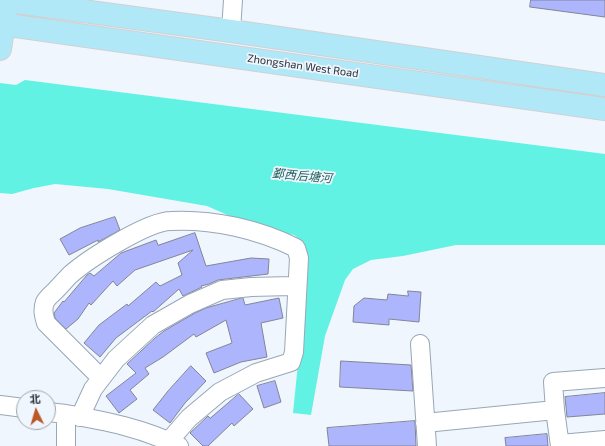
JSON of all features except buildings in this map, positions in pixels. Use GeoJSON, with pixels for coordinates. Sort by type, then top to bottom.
{"type":"FeatureCollection","features":[{"type":"Feature","properties":{"kind":"main road"},"geometry":{"type":"LineString","coordinates":[[0,49],[6,0],[605,85]]}},
{"type":"Feature","properties":{"kind":"main road","name":"Zhongshan West Road"},"geometry":{"type":"LineString","coordinates":[[2,24],[605,109]]}},
{"type":"Feature","properties":{"kind":"street"},"geometry":{"type":"LineString","coordinates":[[231,31],[233,0]]}},
{"type":"Feature","properties":{"kind":"street"},"geometry":{"type":"LineString","coordinates":[[56,413],[99,420],[155,435],[174,444],[189,418],[220,392],[256,373],[291,362],[294,352],[299,258],[296,248],[276,238],[240,228],[201,222],[170,220],[144,228],[106,249],[70,275],[45,301],[43,312],[46,323],[101,378]]}},
{"type":"Feature","properties":{"kind":"street"},"geometry":{"type":"LineString","coordinates":[[66,446],[73,415],[116,359],[153,325],[190,304],[222,290],[251,287],[291,286]]}},
{"type":"Feature","properties":{"kind":"street"},"geometry":{"type":"LineString","coordinates":[[420,344],[427,446]]}},
{"type":"Feature","properties":{"kind":"street"},"geometry":{"type":"LineString","coordinates":[[605,378],[553,382],[560,445],[605,440]]}},
{"type":"Feature","properties":{"kind":"street"},"geometry":{"type":"LineString","coordinates":[[0,405],[16,407]]}},
{"type":"Feature","properties":{"kind":"street"},"geometry":{"type":"LineString","coordinates":[[425,423],[555,410]]}},
{"type":"Feature","properties":{"kind":"water","name":"鄞西后塘河"},"geometry":{"type":"Polygon","coordinates":[[[25,80],[605,154],[605,245],[456,245],[403,256],[371,260],[353,269],[345,280],[325,336],[311,415],[293,413],[308,264],[307,252],[303,242],[294,235],[257,228],[207,206],[108,189],[55,184],[12,194],[0,193],[0,83],[16,85],[25,80]]]}}]}
